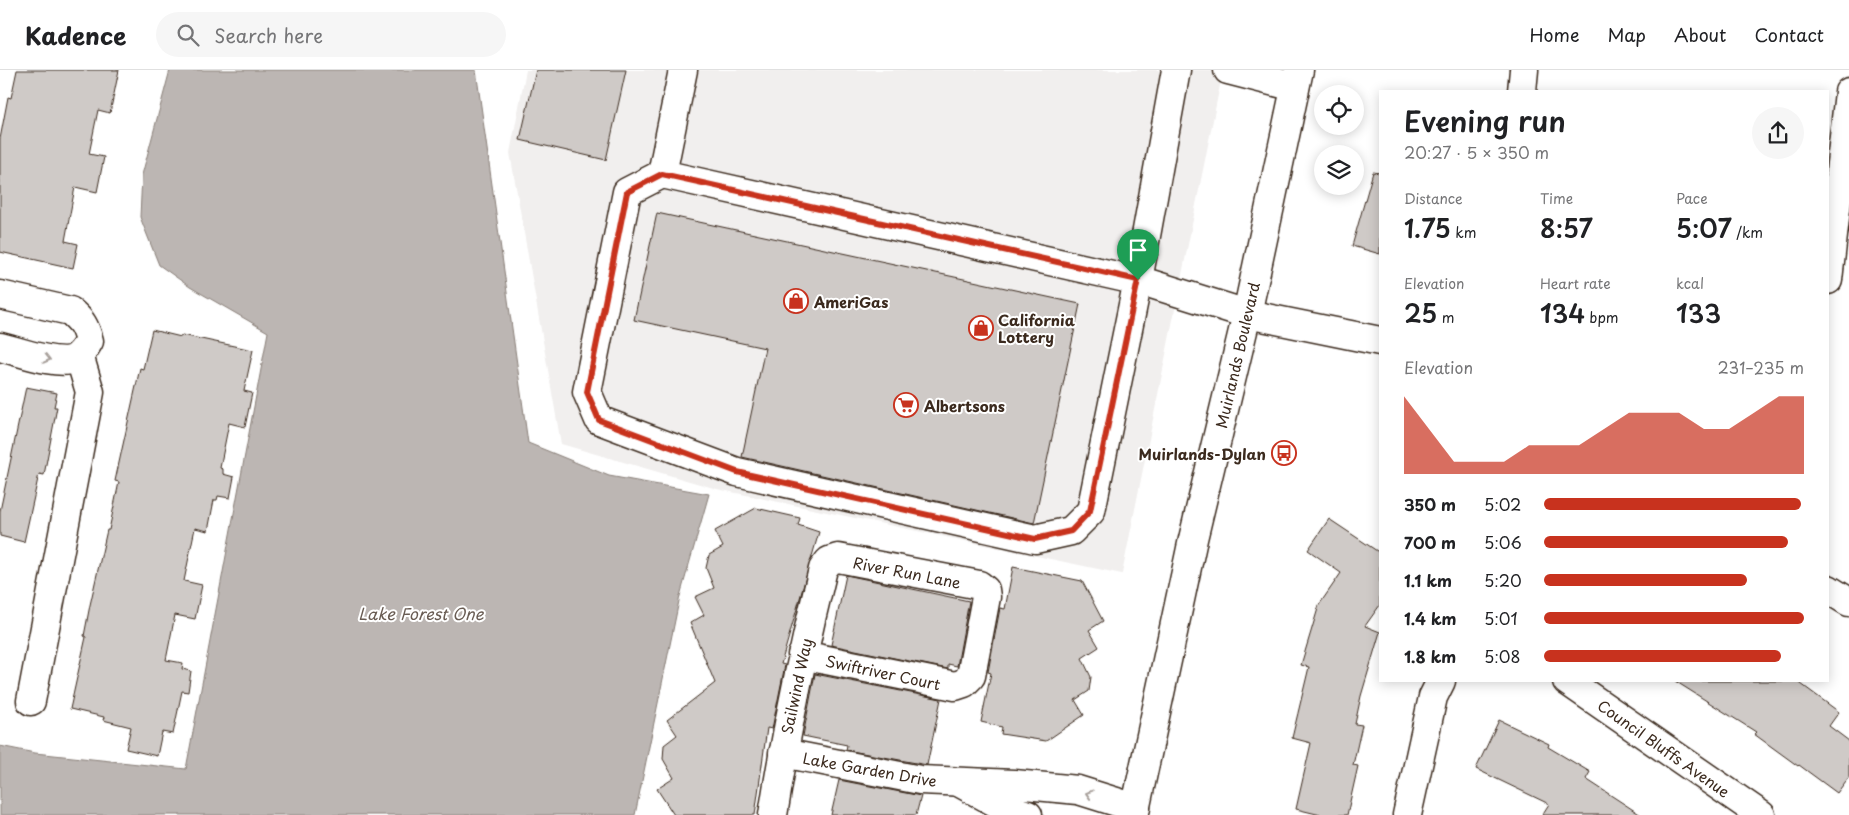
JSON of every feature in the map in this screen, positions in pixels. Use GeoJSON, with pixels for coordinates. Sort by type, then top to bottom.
{"type":"FeatureCollection","features":[{"type":"Feature","properties":{"kind":"street"},"geometry":{"type":"LineString","coordinates":[[662,174],[683,70]]}},
{"type":"Feature","properties":{"kind":"street"},"geometry":{"type":"LineString","coordinates":[[1176,70],[1138,280],[1090,511],[1071,531],[1035,539],[737,472],[599,420],[587,392],[627,192],[662,174],[1138,280],[1247,314],[1379,341]]}},
{"type":"Feature","properties":{"kind":"street"},"geometry":{"type":"LineString","coordinates":[[1228,70],[1297,78]]}},
{"type":"Feature","properties":{"kind":"street"},"geometry":{"type":"LineString","coordinates":[[1522,90],[1524,70]]}},
{"type":"Feature","properties":{"kind":"street","name":"Muirlands Boulevard"},"geometry":{"type":"LineString","coordinates":[[1135,811],[1194,539],[1247,314],[1297,78]]}},
{"type":"Feature","properties":{"kind":"street"},"geometry":{"type":"LineString","coordinates":[[1829,271],[1849,92]]}},
{"type":"Feature","properties":{"kind":"street"},"geometry":{"type":"LineString","coordinates":[[0,295],[70,311],[86,327],[89,341],[74,359],[60,362],[0,347]]}},
{"type":"Feature","properties":{"kind":"street"},"geometry":{"type":"LineString","coordinates":[[31,701],[90,392],[79,355]]}},
{"type":"Feature","properties":{"kind":"street","name":"River Run Lane"},"geometry":{"type":"LineString","coordinates":[[829,561],[838,558],[979,585],[985,590],[986,597],[970,676],[964,683]]}},
{"type":"Feature","properties":{"kind":"street","name":"Sailwind Way"},"geometry":{"type":"LineString","coordinates":[[773,815],[802,655],[822,569],[829,561]]}},
{"type":"Feature","properties":{"kind":"street"},"geometry":{"type":"LineString","coordinates":[[1829,590],[1849,602]]}},
{"type":"Feature","properties":{"kind":"street","name":"Swiftriver Court"},"geometry":{"type":"LineString","coordinates":[[802,655],[955,686],[964,683]]}},
{"type":"Feature","properties":{"kind":"street"},"geometry":{"type":"LineString","coordinates":[[1407,815],[1433,698],[1441,682]]}},
{"type":"Feature","properties":{"kind":"street","name":"Council Bluffs Avenue"},"geometry":{"type":"LineString","coordinates":[[1568,682],[1761,815]]}},
{"type":"Feature","properties":{"kind":"street","name":"Lake Garden Drive"},"geometry":{"type":"LineString","coordinates":[[783,753],[920,780],[1014,784],[1078,790],[1135,811]]}},
{"type":"Feature","properties":{"kind":"street","name":"Lake Garden Drive"},"geometry":{"type":"LineString","coordinates":[[958,782],[1004,807],[1028,815]]}},
{"type":"Feature","properties":{"kind":"shaded area"},"geometry":{"type":"Polygon","coordinates":[[[526,70],[1223,70],[1122,574],[717,489],[561,444],[510,153],[526,70]]]}},
{"type":"Feature","properties":{"kind":"water","name":"Lake Forest One"},"geometry":{"type":"Polygon","coordinates":[[[170,70],[476,70],[528,443],[609,476],[709,494],[680,596],[635,815],[0,815],[0,746],[35,753],[186,769],[268,332],[190,287],[159,265],[140,217],[142,175],[170,70]]]}},
{"type":"Feature","properties":{"kind":"building"},"geometry":{"type":"Polygon","coordinates":[[[17,70],[119,70],[110,113],[98,110],[89,154],[104,157],[97,192],[75,187],[65,241],[78,244],[73,268],[0,252],[0,139],[8,97],[11,98],[17,70]]]}},
{"type":"Feature","properties":{"kind":"building"},"geometry":{"type":"Polygon","coordinates":[[[536,70],[626,70],[606,160],[520,140],[536,70]]]}},
{"type":"Feature","properties":{"kind":"building"},"geometry":{"type":"Polygon","coordinates":[[[1373,172],[1379,173],[1379,254],[1352,246],[1373,172]]]}},
{"type":"Feature","properties":{"kind":"building","name":"Albertsons"},"geometry":{"type":"Polygon","coordinates":[[[657,213],[1080,304],[1034,523],[742,457],[765,348],[634,320],[657,213]]]}},
{"type":"Feature","properties":{"kind":"building"},"geometry":{"type":"Polygon","coordinates":[[[152,330],[253,350],[244,391],[252,393],[245,427],[229,423],[220,468],[223,469],[223,474],[234,477],[230,498],[218,496],[217,500],[214,500],[208,531],[195,528],[184,581],[202,585],[195,619],[175,615],[166,660],[183,663],[182,669],[191,671],[188,692],[182,691],[173,734],[162,732],[157,756],[126,749],[131,727],[103,720],[104,717],[70,709],[86,637],[84,636],[90,605],[119,482],[115,481],[140,368],[143,369],[152,330]]]}},
{"type":"Feature","properties":{"kind":"building"},"geometry":{"type":"Polygon","coordinates":[[[26,387],[57,393],[54,407],[57,407],[44,475],[39,474],[24,542],[0,536],[0,511],[26,387]]]}},
{"type":"Feature","properties":{"kind":"building"},"geometry":{"type":"Polygon","coordinates":[[[756,508],[800,518],[798,525],[819,532],[781,664],[785,665],[772,729],[767,728],[755,815],[674,815],[657,789],[674,778],[663,759],[664,745],[677,735],[667,720],[715,683],[690,623],[704,615],[695,597],[714,588],[706,568],[709,555],[723,547],[715,531],[756,508]]]}},
{"type":"Feature","properties":{"kind":"building"},"geometry":{"type":"Polygon","coordinates":[[[1329,519],[1379,552],[1379,606],[1365,626],[1379,632],[1379,635],[1361,696],[1355,724],[1362,725],[1353,765],[1358,766],[1347,815],[1321,815],[1296,809],[1311,743],[1292,738],[1309,667],[1301,665],[1319,605],[1341,573],[1308,550],[1329,519]]]}},
{"type":"Feature","properties":{"kind":"building"},"geometry":{"type":"Polygon","coordinates":[[[1013,567],[1082,581],[1103,621],[1089,630],[1099,647],[1082,658],[1091,677],[1089,691],[1075,700],[1084,715],[1046,741],[1001,734],[1002,727],[981,722],[991,673],[988,672],[1000,608],[1005,609],[1013,567]]]}},
{"type":"Feature","properties":{"kind":"building"},"geometry":{"type":"Polygon","coordinates":[[[846,575],[969,601],[957,666],[948,664],[948,669],[831,645],[846,575]]]}},
{"type":"Feature","properties":{"kind":"building"},"geometry":{"type":"Polygon","coordinates":[[[815,674],[941,699],[927,765],[846,750],[847,745],[803,736],[815,674]]]}},
{"type":"Feature","properties":{"kind":"building"},"geometry":{"type":"Polygon","coordinates":[[[1677,682],[1798,682],[1839,712],[1829,726],[1849,741],[1849,777],[1837,793],[1754,734],[1756,732],[1677,682]]]}},
{"type":"Feature","properties":{"kind":"building"},"geometry":{"type":"Polygon","coordinates":[[[1499,720],[1549,744],[1548,747],[1590,772],[1586,779],[1641,815],[1542,815],[1549,804],[1476,769],[1499,720]]]}},
{"type":"Feature","properties":{"kind":"building"},"geometry":{"type":"Polygon","coordinates":[[[839,780],[921,796],[916,815],[831,815],[839,780]]]}},
{"type":"Feature","properties":{"kind":"place","name":"AmeriGas"},"geometry":{"type":"Point","coordinates":[796,301]}},
{"type":"Feature","properties":{"kind":"place","name":"California Lottery"},"geometry":{"type":"Point","coordinates":[981,328]}},
{"type":"Feature","properties":{"kind":"place","name":"Albertsons"},"geometry":{"type":"Point","coordinates":[906,405]}},
{"type":"Feature","properties":{"kind":"place","name":"Muirlands-Dylan"},"geometry":{"type":"Point","coordinates":[1284,453]}},
{"type":"Feature","properties":{"kind":"route"},"geometry":{"type":"LineString","coordinates":[[662,174],[1138,280],[1090,511],[1071,531],[1035,539],[737,472],[599,420],[587,392],[627,192],[662,174]]}}]}
